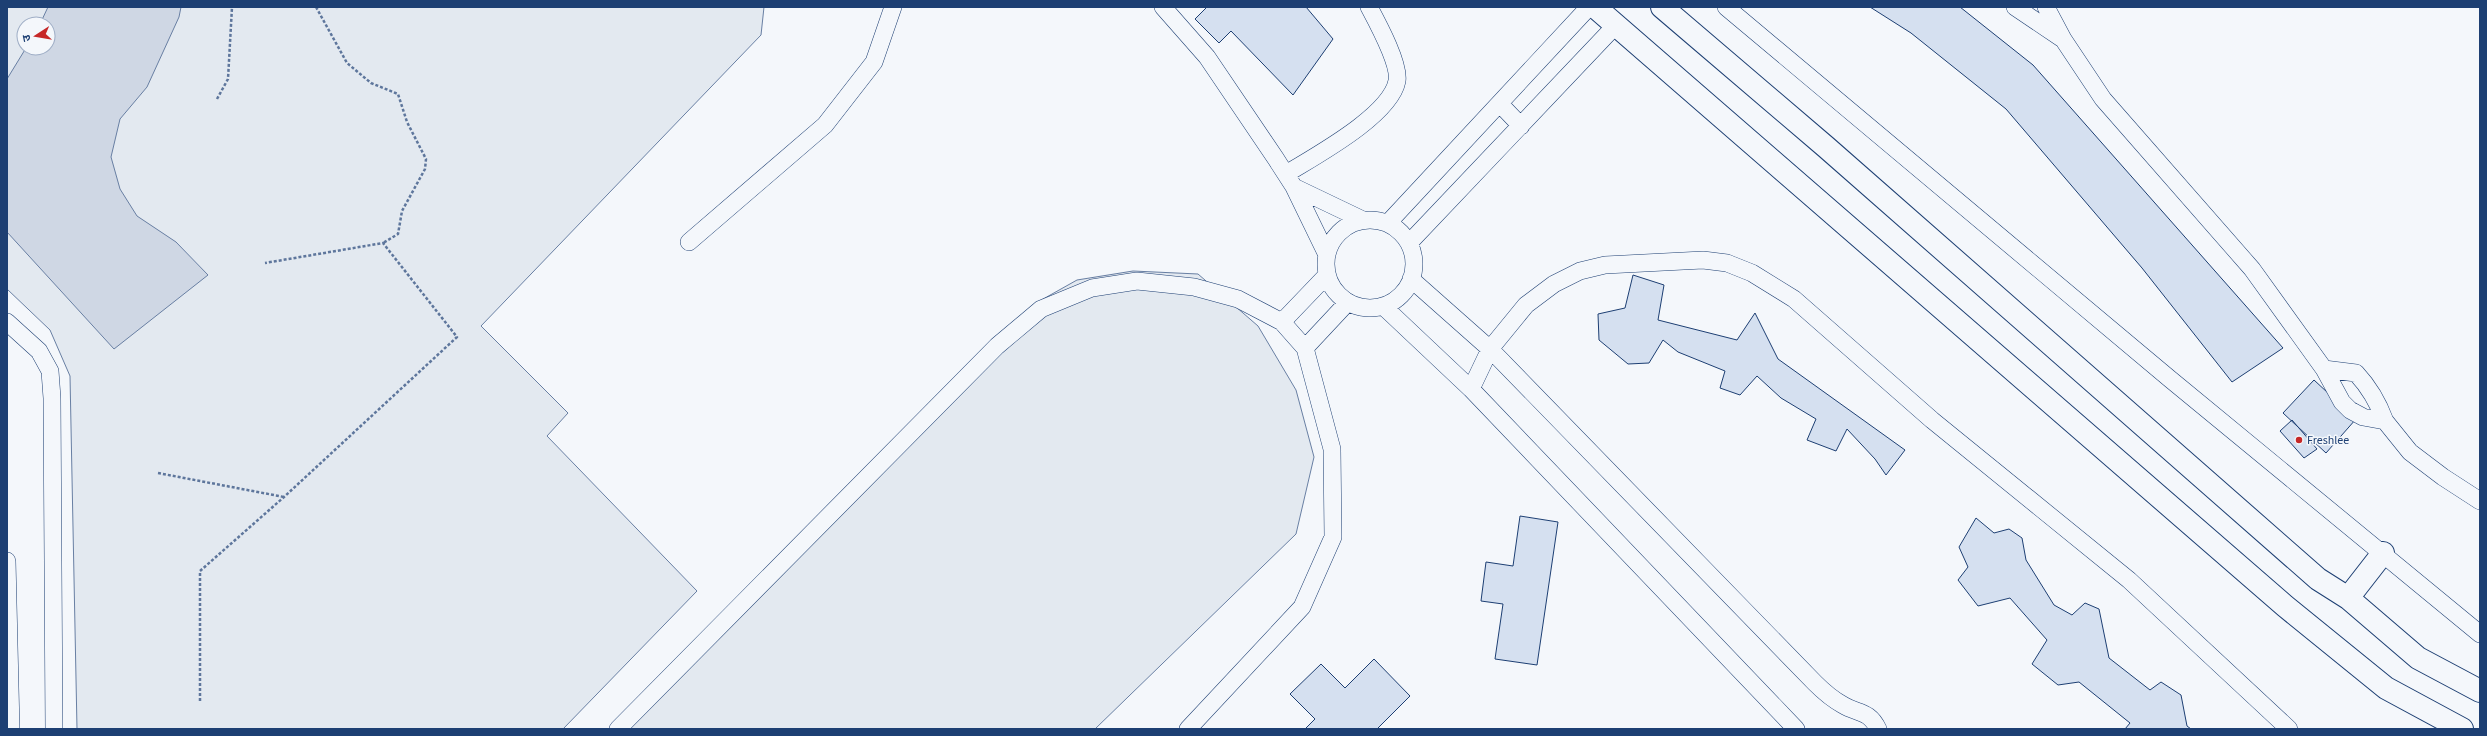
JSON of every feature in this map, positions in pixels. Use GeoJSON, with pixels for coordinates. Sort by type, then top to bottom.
{"type":"FeatureCollection","features":[{"type":"Feature","properties":{"kind":"street"},"geometry":{"type":"LineString","coordinates":[[689,242],[825,125],[874,62],[893,7]]}},
{"type":"Feature","properties":{"kind":"street"},"geometry":{"type":"LineString","coordinates":[[1163,7],[1207,57],[1290,181],[1327,254]]}},
{"type":"Feature","properties":{"kind":"street"},"geometry":{"type":"LineString","coordinates":[[1290,181],[1361,127],[1393,93],[1397,80],[1393,61],[1369,7]]}},
{"type":"Feature","properties":{"kind":"street"},"geometry":{"type":"LineString","coordinates":[[1388,223],[1589,7]]}},
{"type":"Feature","properties":{"kind":"street"},"geometry":{"type":"LineString","coordinates":[[1595,7],[2285,606],[2386,688],[2462,729]]}},
{"type":"Feature","properties":{"kind":"street"},"geometry":{"type":"LineString","coordinates":[[1662,7],[1832,152],[2318,578],[2348,598],[2418,658],[2480,691]]}},
{"type":"Feature","properties":{"kind":"street"},"geometry":{"type":"LineString","coordinates":[[1726,7],[2170,379],[2480,634]]}},
{"type":"Feature","properties":{"kind":"street"},"geometry":{"type":"LineString","coordinates":[[2015,7],[2063,39]]}},
{"type":"Feature","properties":{"kind":"street"},"geometry":{"type":"LineString","coordinates":[[2046,7],[2063,39],[2103,99],[2252,269],[2324,369],[2333,390],[2350,410],[2363,417],[2384,421]]}},
{"type":"Feature","properties":{"kind":"street"},"geometry":{"type":"LineString","coordinates":[[1409,243],[1616,26]]}},
{"type":"Feature","properties":{"kind":"street"},"geometry":{"type":"LineString","coordinates":[[1500,104],[1520,126]]}},
{"type":"Feature","properties":{"kind":"street"},"geometry":{"type":"LineString","coordinates":[[1290,181],[1363,220]]}},
{"type":"Feature","properties":{"kind":"street"},"geometry":{"type":"LineString","coordinates":[[1363,220],[1376,220],[1388,223],[1400,232],[1409,243],[1414,267],[1411,279],[1405,290],[1395,300],[1383,306],[1371,308],[1359,307],[1348,302],[1335,291],[1327,275],[1327,254],[1331,242],[1339,232],[1350,224],[1363,220]]}},
{"type":"Feature","properties":{"kind":"street"},"geometry":{"type":"LineString","coordinates":[[1471,389],[1490,349],[1526,305],[1554,284],[1580,271],[1605,265],[1703,260],[1727,263],[1752,273],[1794,299],[1932,420],[2129,580],[2289,729]]}},
{"type":"Feature","properties":{"kind":"street"},"geometry":{"type":"LineString","coordinates":[[1282,322],[1327,275]]}},
{"type":"Feature","properties":{"kind":"street"},"geometry":{"type":"LineString","coordinates":[[1411,279],[1490,349],[1815,684],[1828,696],[1842,704],[1870,716],[1878,729]]}},
{"type":"Feature","properties":{"kind":"street"},"geometry":{"type":"LineString","coordinates":[[618,729],[997,346],[1041,309],[1092,288],[1137,280],[1194,287],[1238,299],[1282,322],[1305,348],[1332,449],[1333,537],[1302,607],[1188,729]]}},
{"type":"Feature","properties":{"kind":"street"},"geometry":{"type":"LineString","coordinates":[[1305,348],[1348,302]]}},
{"type":"Feature","properties":{"kind":"street"},"geometry":{"type":"LineString","coordinates":[[1383,306],[1471,389],[1796,729]]}},
{"type":"Feature","properties":{"kind":"street"},"geometry":{"type":"LineString","coordinates":[[7,322],[38,351],[50,371],[54,729]]}},
{"type":"Feature","properties":{"kind":"street"},"geometry":{"type":"LineString","coordinates":[[2324,369],[2356,372],[2367,385],[2378,403],[2384,421],[2410,452],[2443,477],[2480,501]]}},
{"type":"Feature","properties":{"kind":"street"},"geometry":{"type":"LineString","coordinates":[[2348,598],[2383,553]]}},
{"type":"Feature","properties":{"kind":"street"},"geometry":{"type":"LineString","coordinates":[[7,561],[11,729]]}},
{"type":"Feature","properties":{"kind":"path"},"geometry":{"type":"LineString","coordinates":[[217,99],[228,79],[232,7]]}},
{"type":"Feature","properties":{"kind":"path"},"geometry":{"type":"LineString","coordinates":[[265,263],[383,243],[398,234],[402,211],[425,169],[426,159],[407,122],[398,94],[371,83],[346,63],[316,7]]}},
{"type":"Feature","properties":{"kind":"path"},"geometry":{"type":"LineString","coordinates":[[200,700],[200,571],[284,497],[456,337],[383,243]]}},
{"type":"Feature","properties":{"kind":"path"},"geometry":{"type":"LineString","coordinates":[[158,473],[284,497]]}},
{"type":"Feature","properties":{"kind":"shaded area"},"geometry":{"type":"Polygon","coordinates":[[[7,7],[764,7],[761,35],[481,326],[568,413],[547,436],[697,591],[563,729],[77,729],[70,376],[50,330],[7,289],[7,7]]]}},
{"type":"Feature","properties":{"kind":"shaded area"},"geometry":{"type":"Polygon","coordinates":[[[48,7],[181,7],[179,17],[147,87],[120,119],[111,157],[120,189],[137,216],[176,242],[208,275],[114,349],[7,232],[7,79],[21,56],[56,56],[56,16],[44,16],[48,7]]]}},
{"type":"Feature","properties":{"kind":"shaded area"},"geometry":{"type":"Polygon","coordinates":[[[1133,271],[1198,274],[1258,326],[1296,390],[1314,457],[1296,534],[1095,729],[625,729],[1036,303],[1077,280],[1133,271]]]}},
{"type":"Feature","properties":{"kind":"building"},"geometry":{"type":"Polygon","coordinates":[[[1207,7],[1306,7],[1333,39],[1293,95],[1231,31],[1219,43],[1195,19],[1207,7]]]}},
{"type":"Feature","properties":{"kind":"building"},"geometry":{"type":"Polygon","coordinates":[[[1870,7],[1960,7],[2033,65],[2283,348],[2232,382],[2142,268],[2006,109],[1911,33],[1870,7]]]}},
{"type":"Feature","properties":{"kind":"building"},"geometry":{"type":"Polygon","coordinates":[[[1633,275],[1664,285],[1658,320],[1737,340],[1755,313],[1778,359],[1905,450],[1886,475],[1875,459],[1847,429],[1836,451],[1807,440],[1816,419],[1781,398],[1757,376],[1740,395],[1720,388],[1725,371],[1678,352],[1663,340],[1649,363],[1628,364],[1599,340],[1598,314],[1625,308],[1633,275]]]}},
{"type":"Feature","properties":{"kind":"building"},"geometry":{"type":"Polygon","coordinates":[[[2314,380],[2356,419],[2326,453],[2283,413],[2314,380]]]}},
{"type":"Feature","properties":{"kind":"building","name":"Freshlee"},"geometry":{"type":"Polygon","coordinates":[[[2292,420],[2317,449],[2304,458],[2280,431],[2292,420]]]}},
{"type":"Feature","properties":{"kind":"building"},"geometry":{"type":"Polygon","coordinates":[[[1520,516],[1558,522],[1537,665],[1495,659],[1503,604],[1481,601],[1486,562],[1513,566],[1520,516]]]}},
{"type":"Feature","properties":{"kind":"building"},"geometry":{"type":"Polygon","coordinates":[[[1976,518],[1994,533],[2009,529],[2022,538],[2026,560],[2054,605],[2072,615],[2085,603],[2099,609],[2109,658],[2150,690],[2161,682],[2181,695],[2187,726],[2191,729],[2125,729],[2130,723],[2079,682],[2058,685],[2032,664],[2047,640],[2010,598],[1978,606],[1958,580],[1968,567],[1959,547],[1976,518]]]}},
{"type":"Feature","properties":{"kind":"building"},"geometry":{"type":"Polygon","coordinates":[[[1374,659],[1410,696],[1377,729],[1305,729],[1315,719],[1290,694],[1321,664],[1345,688],[1374,659]]]}},
{"type":"Feature","properties":{"kind":"place","name":"Freshlee"},"geometry":{"type":"Point","coordinates":[2299,440]}}]}
